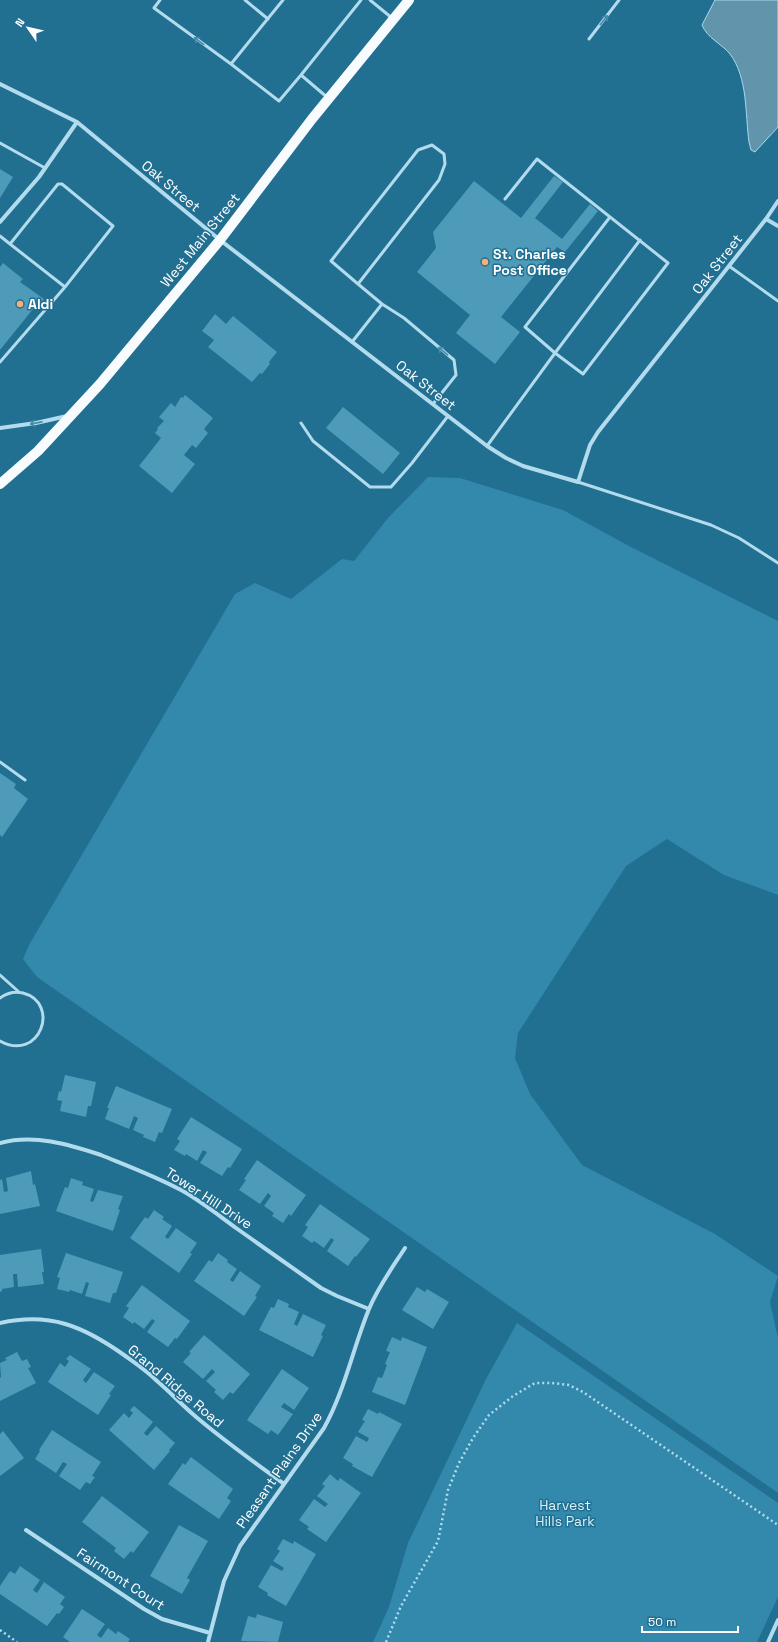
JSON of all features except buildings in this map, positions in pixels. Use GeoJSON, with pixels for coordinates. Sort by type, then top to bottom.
{"type":"FeatureCollection","features":[{"type":"Feature","properties":{"kind":"main road","name":"West Main Street"},"geometry":{"type":"LineString","coordinates":[[0,484],[38,451],[100,384],[220,240],[328,99],[409,0]]}},
{"type":"Feature","properties":{"kind":"street","name":"Oak Street"},"geometry":{"type":"LineString","coordinates":[[0,84],[78,122],[220,240],[487,446],[506,458],[523,466],[578,482],[590,445],[598,432],[766,219],[778,201]]}},
{"type":"Feature","properties":{"kind":"street"},"geometry":{"type":"LineString","coordinates":[[0,222],[45,168],[78,122]]}},
{"type":"Feature","properties":{"kind":"street"},"geometry":{"type":"LineString","coordinates":[[766,219],[778,226]]}},
{"type":"Feature","properties":{"kind":"street"},"geometry":{"type":"LineString","coordinates":[[0,428],[36,423],[72,415]]}},
{"type":"Feature","properties":{"kind":"street","name":"Tower Hill Drive"},"geometry":{"type":"LineString","coordinates":[[0,1143],[22,1139],[40,1139],[59,1142],[147,1172],[203,1204],[321,1288],[369,1309]]}},
{"type":"Feature","properties":{"kind":"street","name":"Pleasant Plains Drive"},"geometry":{"type":"LineString","coordinates":[[208,1642],[224,1581],[235,1557],[250,1530],[324,1428],[332,1414],[369,1309],[387,1274],[405,1248]]}},
{"type":"Feature","properties":{"kind":"street","name":"Grand Ridge Road"},"geometry":{"type":"LineString","coordinates":[[0,1324],[21,1319],[57,1321],[80,1328],[93,1335],[115,1348],[148,1372],[183,1406],[214,1432],[284,1484]]}},
{"type":"Feature","properties":{"kind":"street","name":"Fairmont Court"},"geometry":{"type":"LineString","coordinates":[[26,1530],[144,1609],[162,1619],[210,1633]]}},
{"type":"Feature","properties":{"kind":"street"},"geometry":{"type":"LineString","coordinates":[[768,1642],[776,1628],[778,1620]]}},
{"type":"Feature","properties":{"kind":"lane"},"geometry":{"type":"LineString","coordinates":[[160,0],[154,8],[279,101],[361,0]]}},
{"type":"Feature","properties":{"kind":"lane"},"geometry":{"type":"LineString","coordinates":[[245,0],[268,19]]}},
{"type":"Feature","properties":{"kind":"lane"},"geometry":{"type":"LineString","coordinates":[[231,64],[283,0]]}},
{"type":"Feature","properties":{"kind":"lane"},"geometry":{"type":"LineString","coordinates":[[370,0],[393,19]]}},
{"type":"Feature","properties":{"kind":"lane"},"geometry":{"type":"LineString","coordinates":[[588,39],[619,0]]}},
{"type":"Feature","properties":{"kind":"lane"},"geometry":{"type":"LineString","coordinates":[[300,75],[328,99]]}},
{"type":"Feature","properties":{"kind":"lane"},"geometry":{"type":"LineString","coordinates":[[0,143],[45,168]]}},
{"type":"Feature","properties":{"kind":"lane"},"geometry":{"type":"LineString","coordinates":[[358,284],[439,180],[445,164],[444,154],[432,145],[418,150],[331,261],[358,284],[382,304],[404,318],[454,360],[456,375],[433,404]]}},
{"type":"Feature","properties":{"kind":"lane"},"geometry":{"type":"LineString","coordinates":[[505,199],[537,159],[668,263],[583,374],[525,327],[610,217]]}},
{"type":"Feature","properties":{"kind":"lane"},"geometry":{"type":"LineString","coordinates":[[0,362],[66,287],[113,226],[62,184],[58,184],[54,187],[10,244]]}},
{"type":"Feature","properties":{"kind":"lane"},"geometry":{"type":"LineString","coordinates":[[0,236],[66,287]]}},
{"type":"Feature","properties":{"kind":"lane"},"geometry":{"type":"LineString","coordinates":[[487,446],[555,352],[640,240]]}},
{"type":"Feature","properties":{"kind":"lane"},"geometry":{"type":"LineString","coordinates":[[729,266],[778,301]]}},
{"type":"Feature","properties":{"kind":"lane"},"geometry":{"type":"LineString","coordinates":[[352,342],[382,304]]}},
{"type":"Feature","properties":{"kind":"lane"},"geometry":{"type":"LineString","coordinates":[[300,424],[313,441],[370,487],[391,487],[448,416]]}},
{"type":"Feature","properties":{"kind":"lane"},"geometry":{"type":"LineString","coordinates":[[578,482],[711,525],[739,538],[778,563]]}},
{"type":"Feature","properties":{"kind":"lane"},"geometry":{"type":"LineString","coordinates":[[0,762],[25,780]]}},
{"type":"Feature","properties":{"kind":"lane"},"geometry":{"type":"LineString","coordinates":[[0,975],[19,992]]}},
{"type":"Feature","properties":{"kind":"lane"},"geometry":{"type":"LineString","coordinates":[[0,998],[10,993],[19,992],[28,994],[38,1004],[43,1016],[43,1026],[33,1041],[24,1045],[16,1046],[7,1045],[0,1041]]}},
{"type":"Feature","properties":{"kind":"path"},"geometry":{"type":"LineString","coordinates":[[386,1642],[401,1606],[438,1541],[448,1490],[459,1463],[473,1438],[489,1415],[513,1396],[535,1384],[552,1383],[570,1385],[583,1392],[778,1525]]}},
{"type":"Feature","properties":{"kind":"path"},"geometry":{"type":"LineString","coordinates":[[0,1630],[17,1642]]}},
{"type":"Feature","properties":{"kind":"green space"},"geometry":{"type":"Polygon","coordinates":[[[428,477],[460,478],[563,510],[629,546],[778,621],[778,895],[724,875],[667,839],[626,866],[518,1033],[515,1058],[530,1094],[582,1165],[715,1234],[778,1276],[770,1302],[778,1338],[778,1493],[37,977],[23,959],[29,945],[235,594],[255,583],[291,599],[342,559],[354,561],[388,518],[428,477]]]}},
{"type":"Feature","properties":{"kind":"green space","name":"Harvest Hills Park"},"geometry":{"type":"Polygon","coordinates":[[[517,1323],[778,1503],[778,1597],[757,1642],[373,1642],[389,1607],[408,1543],[486,1379],[517,1323]]]}},
{"type":"Feature","properties":{"kind":"shaded area"},"geometry":{"type":"Polygon","coordinates":[[[715,0],[778,0],[778,127],[755,152],[751,150],[749,142],[745,96],[736,63],[727,50],[707,34],[702,25],[715,0]]]}},
{"type":"Feature","properties":{"kind":"place","name":"St. Charles Post Office"},"geometry":{"type":"Point","coordinates":[485,262]}},
{"type":"Feature","properties":{"kind":"place","name":"Aldi"},"geometry":{"type":"Point","coordinates":[20,304]}}]}
